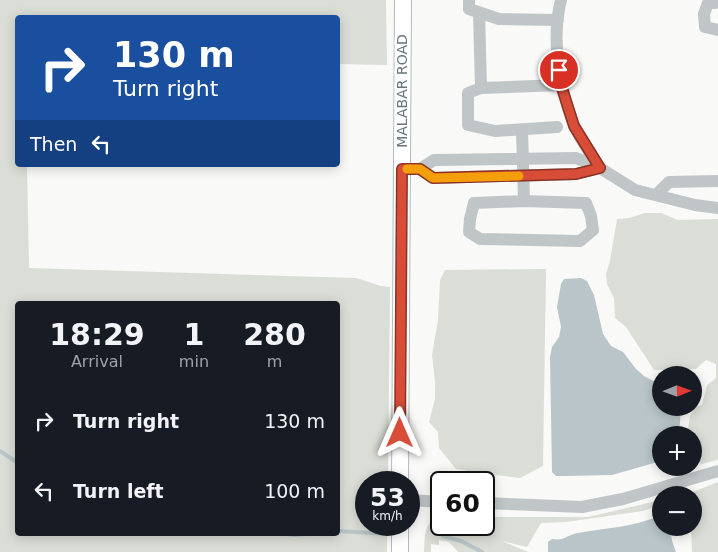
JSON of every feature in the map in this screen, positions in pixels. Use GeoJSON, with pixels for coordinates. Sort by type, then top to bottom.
{"type":"FeatureCollection","features":[{"type":"Feature","properties":{"kind":"main road","name":"MALABAR ROAD"},"geometry":{"type":"LineString","coordinates":[[400,471],[403,0]]}},
{"type":"Feature","properties":{"kind":"main road"},"geometry":{"type":"LineString","coordinates":[[400,536],[400,552]]}},
{"type":"Feature","properties":{"kind":"lane"},"geometry":{"type":"LineString","coordinates":[[469,0],[470,9],[499,19],[558,20]]}},
{"type":"Feature","properties":{"kind":"lane"},"geometry":{"type":"LineString","coordinates":[[561,0],[556,40],[561,85],[574,126],[600,168]]}},
{"type":"Feature","properties":{"kind":"lane"},"geometry":{"type":"LineString","coordinates":[[715,3],[708,3],[704,14],[705,27],[718,30]]}},
{"type":"Feature","properties":{"kind":"lane"},"geometry":{"type":"LineString","coordinates":[[479,12],[480,88]]}},
{"type":"Feature","properties":{"kind":"lane"},"geometry":{"type":"LineString","coordinates":[[557,127],[494,131],[468,125],[468,93],[480,88],[561,85]]}},
{"type":"Feature","properties":{"kind":"lane"},"geometry":{"type":"LineString","coordinates":[[522,129],[524,201]]}},
{"type":"Feature","properties":{"kind":"lane"},"geometry":{"type":"LineString","coordinates":[[402,169],[420,169],[434,160],[576,158],[600,168],[635,190],[695,205],[718,208]]}},
{"type":"Feature","properties":{"kind":"lane"},"geometry":{"type":"LineString","coordinates":[[476,159],[478,177]]}},
{"type":"Feature","properties":{"kind":"lane"},"geometry":{"type":"LineString","coordinates":[[420,169],[433,178],[576,174],[600,168]]}},
{"type":"Feature","properties":{"kind":"lane"},"geometry":{"type":"LineString","coordinates":[[656,195],[669,182],[718,181]]}},
{"type":"Feature","properties":{"kind":"lane"},"geometry":{"type":"LineString","coordinates":[[524,201],[586,203],[591,216],[593,230],[580,241],[480,239],[469,232],[474,203],[524,201]]}},
{"type":"Feature","properties":{"kind":"lane"},"geometry":{"type":"LineString","coordinates":[[495,503],[582,507],[623,500],[718,471]]}},
{"type":"Feature","properties":{"kind":"shaded area"},"geometry":{"type":"Polygon","coordinates":[[[0,0],[386,0],[387,65],[340,64],[340,15],[15,15],[15,167],[27,167],[29,268],[356,278],[390,287],[388,471],[355,471],[355,536],[387,536],[387,552],[0,552],[0,0]]]}},
{"type":"Feature","properties":{"kind":"shaded area"},"geometry":{"type":"Polygon","coordinates":[[[645,213],[661,213],[678,220],[718,219],[718,460],[702,464],[702,426],[688,426],[690,416],[702,416],[702,405],[707,385],[716,378],[716,364],[706,360],[699,366],[652,367],[626,327],[615,318],[614,298],[607,284],[606,274],[617,219],[629,218],[645,213]]]}},
{"type":"Feature","properties":{"kind":"shaded area"},"geometry":{"type":"Polygon","coordinates":[[[546,269],[543,466],[520,478],[495,475],[495,471],[456,469],[439,448],[438,432],[429,422],[435,399],[432,355],[438,320],[440,280],[445,270],[546,269]]]}},
{"type":"Feature","properties":{"kind":"shaded area"},"geometry":{"type":"Polygon","coordinates":[[[581,278],[587,281],[594,295],[603,334],[611,346],[623,352],[636,369],[652,380],[652,416],[680,416],[680,426],[652,426],[652,464],[612,475],[556,476],[552,472],[550,357],[552,347],[559,337],[561,327],[557,307],[561,284],[564,279],[581,278]]]}},
{"type":"Feature","properties":{"kind":"shaded area"},"geometry":{"type":"Polygon","coordinates":[[[718,482],[718,552],[692,552],[691,536],[702,536],[702,488],[718,482]]]}},
{"type":"Feature","properties":{"kind":"shaded area"},"geometry":{"type":"Polygon","coordinates":[[[652,502],[652,508],[643,511],[566,522],[541,523],[527,547],[502,541],[528,552],[458,552],[449,542],[439,540],[439,545],[431,544],[431,552],[424,552],[426,530],[430,523],[430,536],[495,536],[495,517],[588,517],[652,502]]]}},
{"type":"Feature","properties":{"kind":"shaded area"},"geometry":{"type":"Polygon","coordinates":[[[651,519],[652,536],[671,536],[676,552],[548,552],[548,542],[552,539],[630,525],[651,519]]]}},
{"type":"Feature","properties":{"kind":"waterway"},"geometry":{"type":"LineString","coordinates":[[0,451],[15,461]]}},
{"type":"Feature","properties":{"kind":"waterway"},"geometry":{"type":"LineString","coordinates":[[340,531],[355,532]]}},
{"type":"Feature","properties":{"kind":"waterway"},"geometry":{"type":"LineString","coordinates":[[443,536],[461,541],[482,552]]}},
{"type":"Feature","properties":{"kind":"slow traffic"},"geometry":{"type":"LineString","coordinates":[[407,169],[420,169],[433,178],[519,176]]}},
{"type":"Feature","properties":{"kind":"route"},"geometry":{"type":"LineString","coordinates":[[400,433],[402,169],[420,169],[433,178],[576,174],[600,168],[574,126],[561,85],[559,70]]}}]}
